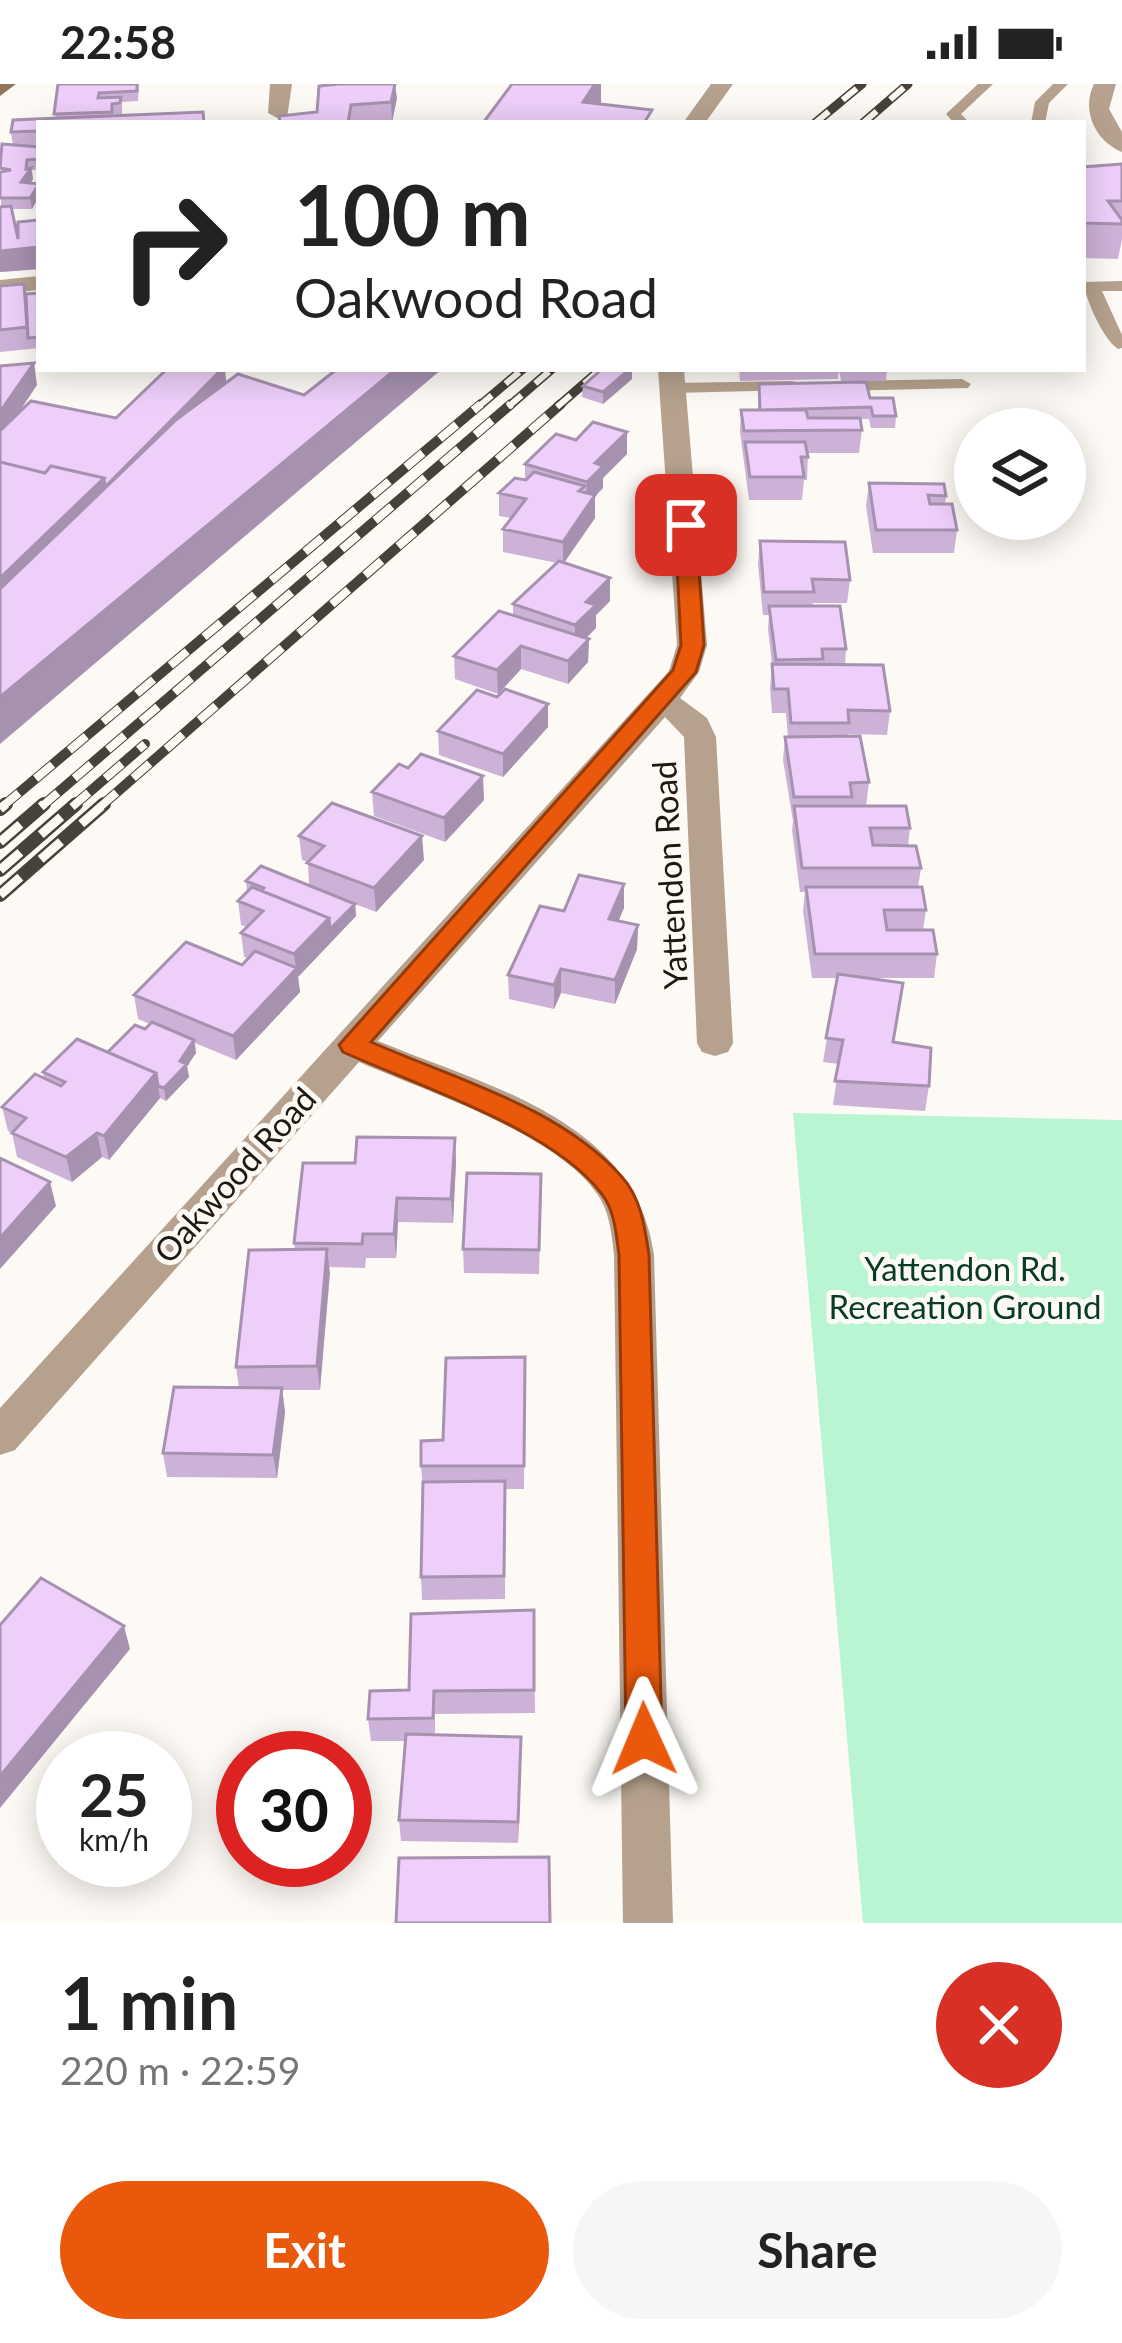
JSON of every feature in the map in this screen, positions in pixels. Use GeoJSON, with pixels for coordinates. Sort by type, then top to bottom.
{"type":"FeatureCollection","features":[{"type":"Feature","properties":{"kind":"street"},"geometry":{"type":"LineString","coordinates":[[279,112],[281,84]]}},
{"type":"Feature","properties":{"kind":"street"},"geometry":{"type":"LineString","coordinates":[[696,120],[722,84]]}},
{"type":"Feature","properties":{"kind":"street"},"geometry":{"type":"LineString","coordinates":[[1105,84],[1097,105],[1100,120],[1122,145]]}},
{"type":"Feature","properties":{"kind":"street"},"geometry":{"type":"LineString","coordinates":[[0,287],[36,284]]}},
{"type":"Feature","properties":{"kind":"street"},"geometry":{"type":"LineString","coordinates":[[663,700],[684,672],[692,645],[672,378]]}},
{"type":"Feature","properties":{"kind":"street","name":"Yattendon Road"},"geometry":{"type":"LineString","coordinates":[[663,700],[696,725],[700,737],[715,1043]]}},
{"type":"Feature","properties":{"kind":"street","name":"Oakwood Road"},"geometry":{"type":"LineString","coordinates":[[0,1437],[663,700]]}},
{"type":"Feature","properties":{"kind":"street"},"geometry":{"type":"LineString","coordinates":[[352,1045],[558,1136],[614,1187],[629,1219],[634,1255],[648,1923]]}},
{"type":"Feature","properties":{"kind":"lane"},"geometry":{"type":"LineString","coordinates":[[960,120],[953,114],[986,84]]}},
{"type":"Feature","properties":{"kind":"lane"},"geometry":{"type":"LineString","coordinates":[[1039,120],[1042,102],[1061,84]]}},
{"type":"Feature","properties":{"kind":"lane"},"geometry":{"type":"LineString","coordinates":[[1118,344],[1087,287],[1122,286]]}},
{"type":"Feature","properties":{"kind":"lane"},"geometry":{"type":"LineString","coordinates":[[672,378],[962,384]]}},
{"type":"Feature","properties":{"kind":"green space","name":"Yattendon Rd. Recreation Ground"},"geometry":{"type":"Polygon","coordinates":[[[793,1113],[1122,1120],[1122,1923],[863,1923],[793,1113]]]}},
{"type":"Feature","properties":{"kind":"building"},"geometry":{"type":"Polygon","coordinates":[[[58,84],[137,84],[137,91],[99,93],[98,98],[121,97],[120,103],[112,104],[112,112],[54,114],[58,84]]]}},
{"type":"Feature","properties":{"kind":"building"},"geometry":{"type":"Polygon","coordinates":[[[395,84],[391,102],[351,105],[348,120],[280,120],[279,116],[317,112],[319,86],[395,84]]]}},
{"type":"Feature","properties":{"kind":"building"},"geometry":{"type":"Polygon","coordinates":[[[512,84],[595,84],[583,102],[652,110],[646,120],[485,120],[512,84]]]}},
{"type":"Feature","properties":{"kind":"building"},"geometry":{"type":"Polygon","coordinates":[[[203,112],[204,120],[36,120],[36,131],[11,132],[13,120],[203,112]]]}},
{"type":"Feature","properties":{"kind":"building"},"geometry":{"type":"Polygon","coordinates":[[[2,144],[36,147],[36,159],[27,160],[26,169],[31,168],[21,182],[36,184],[30,198],[0,198],[0,172],[11,170],[0,168],[2,144]]]}},
{"type":"Feature","properties":{"kind":"building"},"geometry":{"type":"Polygon","coordinates":[[[1122,164],[1122,201],[1108,201],[1122,224],[1086,223],[1086,167],[1122,164]]]}},
{"type":"Feature","properties":{"kind":"building"},"geometry":{"type":"Polygon","coordinates":[[[11,206],[18,239],[18,222],[36,220],[36,247],[0,251],[0,207],[11,206]]]}},
{"type":"Feature","properties":{"kind":"building"},"geometry":{"type":"Polygon","coordinates":[[[24,284],[27,327],[0,330],[0,286],[24,284]]]}},
{"type":"Feature","properties":{"kind":"building"},"geometry":{"type":"Polygon","coordinates":[[[36,293],[36,337],[28,338],[26,294],[36,293]]]}},
{"type":"Feature","properties":{"kind":"building"},"geometry":{"type":"Polygon","coordinates":[[[34,363],[0,412],[0,366],[34,363]]]}},
{"type":"Feature","properties":{"kind":"building"},"geometry":{"type":"Polygon","coordinates":[[[164,372],[219,372],[105,487],[104,478],[51,466],[45,473],[0,462],[0,431],[31,401],[116,418],[164,372]]]}},
{"type":"Feature","properties":{"kind":"building"},"geometry":{"type":"Polygon","coordinates":[[[333,372],[392,372],[0,697],[0,589],[177,419],[238,374],[304,395],[333,372]]]}},
{"type":"Feature","properties":{"kind":"building"},"geometry":{"type":"Polygon","coordinates":[[[599,372],[626,372],[603,392],[583,386],[599,372]]]}},
{"type":"Feature","properties":{"kind":"building"},"geometry":{"type":"Polygon","coordinates":[[[866,382],[870,398],[893,398],[896,416],[873,416],[871,407],[760,410],[759,384],[866,382]]]}},
{"type":"Feature","properties":{"kind":"building"},"geometry":{"type":"Polygon","coordinates":[[[741,410],[806,410],[808,418],[860,418],[862,430],[744,431],[741,410]]]}},
{"type":"Feature","properties":{"kind":"building"},"geometry":{"type":"Polygon","coordinates":[[[593,422],[627,432],[595,463],[603,466],[587,482],[525,464],[556,434],[576,440],[593,422]]]}},
{"type":"Feature","properties":{"kind":"building"},"geometry":{"type":"Polygon","coordinates":[[[745,442],[805,442],[804,477],[750,477],[745,442]]]}},
{"type":"Feature","properties":{"kind":"building"},"geometry":{"type":"Polygon","coordinates":[[[0,462],[45,473],[51,466],[104,478],[0,578],[0,462]]]}},
{"type":"Feature","properties":{"kind":"building"},"geometry":{"type":"Polygon","coordinates":[[[534,472],[585,486],[579,491],[595,495],[563,542],[503,529],[526,499],[499,493],[515,478],[526,480],[534,472]]]}},
{"type":"Feature","properties":{"kind":"building"},"geometry":{"type":"Polygon","coordinates":[[[869,483],[944,484],[946,496],[928,495],[930,504],[952,504],[954,530],[876,530],[869,483]]]}},
{"type":"Feature","properties":{"kind":"building"},"geometry":{"type":"Polygon","coordinates":[[[760,541],[845,542],[850,580],[812,579],[814,592],[764,592],[760,541]]]}},
{"type":"Feature","properties":{"kind":"building"},"geometry":{"type":"Polygon","coordinates":[[[559,561],[610,578],[586,602],[596,605],[575,625],[513,604],[559,561]]]}},
{"type":"Feature","properties":{"kind":"building"},"geometry":{"type":"Polygon","coordinates":[[[769,606],[840,606],[846,649],[822,649],[823,659],[776,660],[769,606]]]}},
{"type":"Feature","properties":{"kind":"building"},"geometry":{"type":"Polygon","coordinates":[[[499,611],[589,639],[568,661],[521,646],[497,670],[454,656],[499,611]]]}},
{"type":"Feature","properties":{"kind":"building"},"geometry":{"type":"Polygon","coordinates":[[[772,664],[883,665],[890,711],[848,710],[849,723],[791,723],[788,689],[774,689],[772,664]]]}},
{"type":"Feature","properties":{"kind":"building"},"geometry":{"type":"Polygon","coordinates":[[[505,689],[548,704],[503,754],[438,731],[477,690],[497,697],[505,689]]]}},
{"type":"Feature","properties":{"kind":"building"},"geometry":{"type":"Polygon","coordinates":[[[860,736],[869,782],[850,783],[852,797],[794,797],[785,737],[860,736]]]}},
{"type":"Feature","properties":{"kind":"building"},"geometry":{"type":"Polygon","coordinates":[[[421,754],[483,776],[444,818],[372,792],[399,764],[408,768],[421,754]]]}},
{"type":"Feature","properties":{"kind":"building"},"geometry":{"type":"Polygon","coordinates":[[[332,803],[422,836],[374,888],[307,863],[324,846],[299,836],[332,803]]]}},
{"type":"Feature","properties":{"kind":"building"},"geometry":{"type":"Polygon","coordinates":[[[794,806],[906,806],[910,828],[870,828],[873,845],[916,846],[921,868],[802,868],[794,806]]]}},
{"type":"Feature","properties":{"kind":"building"},"geometry":{"type":"Polygon","coordinates":[[[261,866],[355,904],[330,929],[329,918],[246,881],[261,866]]]}},
{"type":"Feature","properties":{"kind":"building"},"geometry":{"type":"Polygon","coordinates":[[[579,875],[624,884],[609,919],[638,925],[615,980],[561,969],[554,985],[508,975],[540,906],[564,911],[579,875]]]}},
{"type":"Feature","properties":{"kind":"building"},"geometry":{"type":"Polygon","coordinates":[[[252,887],[329,918],[294,954],[241,933],[263,911],[238,901],[252,887]]]}},
{"type":"Feature","properties":{"kind":"building"},"geometry":{"type":"Polygon","coordinates":[[[806,887],[922,887],[926,910],[884,910],[887,930],[933,930],[937,954],[815,954],[806,887]]]}},
{"type":"Feature","properties":{"kind":"building"},"geometry":{"type":"Polygon","coordinates":[[[186,942],[242,965],[255,951],[297,968],[233,1036],[134,995],[186,942]]]}},
{"type":"Feature","properties":{"kind":"building"},"geometry":{"type":"Polygon","coordinates":[[[838,974],[903,983],[893,1042],[931,1048],[929,1086],[835,1081],[843,1040],[826,1038],[838,974]]]}},
{"type":"Feature","properties":{"kind":"building"},"geometry":{"type":"Polygon","coordinates":[[[152,1022],[194,1040],[180,1061],[187,1064],[164,1088],[158,1086],[156,1073],[108,1052],[135,1025],[145,1029],[152,1022]]]}},
{"type":"Feature","properties":{"kind":"building"},"geometry":{"type":"Polygon","coordinates":[[[77,1039],[156,1073],[104,1136],[97,1133],[66,1157],[12,1133],[26,1118],[2,1107],[35,1074],[61,1086],[65,1082],[43,1072],[77,1039]]]}},
{"type":"Feature","properties":{"kind":"building"},"geometry":{"type":"Polygon","coordinates":[[[357,1137],[455,1138],[451,1199],[397,1198],[394,1234],[363,1234],[362,1244],[294,1243],[303,1163],[355,1163],[357,1137]]]}},
{"type":"Feature","properties":{"kind":"building"},"geometry":{"type":"Polygon","coordinates":[[[0,1158],[50,1182],[0,1238],[0,1158]]]}},
{"type":"Feature","properties":{"kind":"building"},"geometry":{"type":"Polygon","coordinates":[[[467,1173],[541,1174],[539,1250],[463,1249],[467,1173]]]}},
{"type":"Feature","properties":{"kind":"building"},"geometry":{"type":"Polygon","coordinates":[[[327,1249],[317,1366],[236,1367],[249,1250],[327,1249]]]}},
{"type":"Feature","properties":{"kind":"building"},"geometry":{"type":"Polygon","coordinates":[[[525,1357],[524,1466],[421,1466],[421,1441],[443,1440],[446,1358],[525,1357]]]}},
{"type":"Feature","properties":{"kind":"building"},"geometry":{"type":"Polygon","coordinates":[[[174,1387],[282,1388],[273,1455],[163,1453],[174,1387]]]}},
{"type":"Feature","properties":{"kind":"building"},"geometry":{"type":"Polygon","coordinates":[[[505,1481],[504,1576],[421,1577],[423,1482],[505,1481]]]}},
{"type":"Feature","properties":{"kind":"building"},"geometry":{"type":"Polygon","coordinates":[[[41,1578],[124,1626],[0,1776],[0,1625],[41,1578]]]}},
{"type":"Feature","properties":{"kind":"building"},"geometry":{"type":"Polygon","coordinates":[[[534,1610],[534,1690],[434,1691],[433,1718],[368,1719],[370,1691],[409,1690],[411,1614],[534,1610]]]}},
{"type":"Feature","properties":{"kind":"building"},"geometry":{"type":"Polygon","coordinates":[[[406,1734],[521,1737],[518,1822],[399,1820],[406,1734]]]}},
{"type":"Feature","properties":{"kind":"building"},"geometry":{"type":"Polygon","coordinates":[[[549,1857],[550,1923],[396,1923],[399,1858],[549,1857]]]}},
{"type":"Feature","properties":{"kind":"railway"},"geometry":{"type":"LineString","coordinates":[[819,120],[862,84]]}},
{"type":"Feature","properties":{"kind":"railway"},"geometry":{"type":"LineString","coordinates":[[866,120],[908,84]]}},
{"type":"Feature","properties":{"kind":"railway"},"geometry":{"type":"LineString","coordinates":[[478,407],[519,372]]}},
{"type":"Feature","properties":{"kind":"railway"},"geometry":{"type":"LineString","coordinates":[[508,407],[549,372]]}},
{"type":"Feature","properties":{"kind":"railway"},"geometry":{"type":"LineString","coordinates":[[557,407],[598,372]]}},
{"type":"Feature","properties":{"kind":"railway"},"geometry":{"type":"LineString","coordinates":[[2,807],[481,404]]}},
{"type":"Feature","properties":{"kind":"railway"},"geometry":{"type":"LineString","coordinates":[[41,807],[511,404]]}},
{"type":"Feature","properties":{"kind":"railway"},"geometry":{"type":"LineString","coordinates":[[100,807],[561,404]]}},
{"type":"Feature","properties":{"kind":"railway"},"geometry":{"type":"LineString","coordinates":[[72,807],[145,744]]}},
{"type":"Feature","properties":{"kind":"railway"},"geometry":{"type":"LineString","coordinates":[[0,809],[6,804]]}},
{"type":"Feature","properties":{"kind":"railway"},"geometry":{"type":"LineString","coordinates":[[0,842],[44,804]]}},
{"type":"Feature","properties":{"kind":"railway"},"geometry":{"type":"LineString","coordinates":[[0,870],[76,804]]}},
{"type":"Feature","properties":{"kind":"railway"},"geometry":{"type":"LineString","coordinates":[[0,895],[104,804]]}},
{"type":"Feature","properties":{"kind":"route"},"geometry":{"type":"LineString","coordinates":[[644,1739],[634,1255],[629,1219],[614,1187],[558,1136],[352,1045],[684,672],[692,645],[686,525]]}}]}
